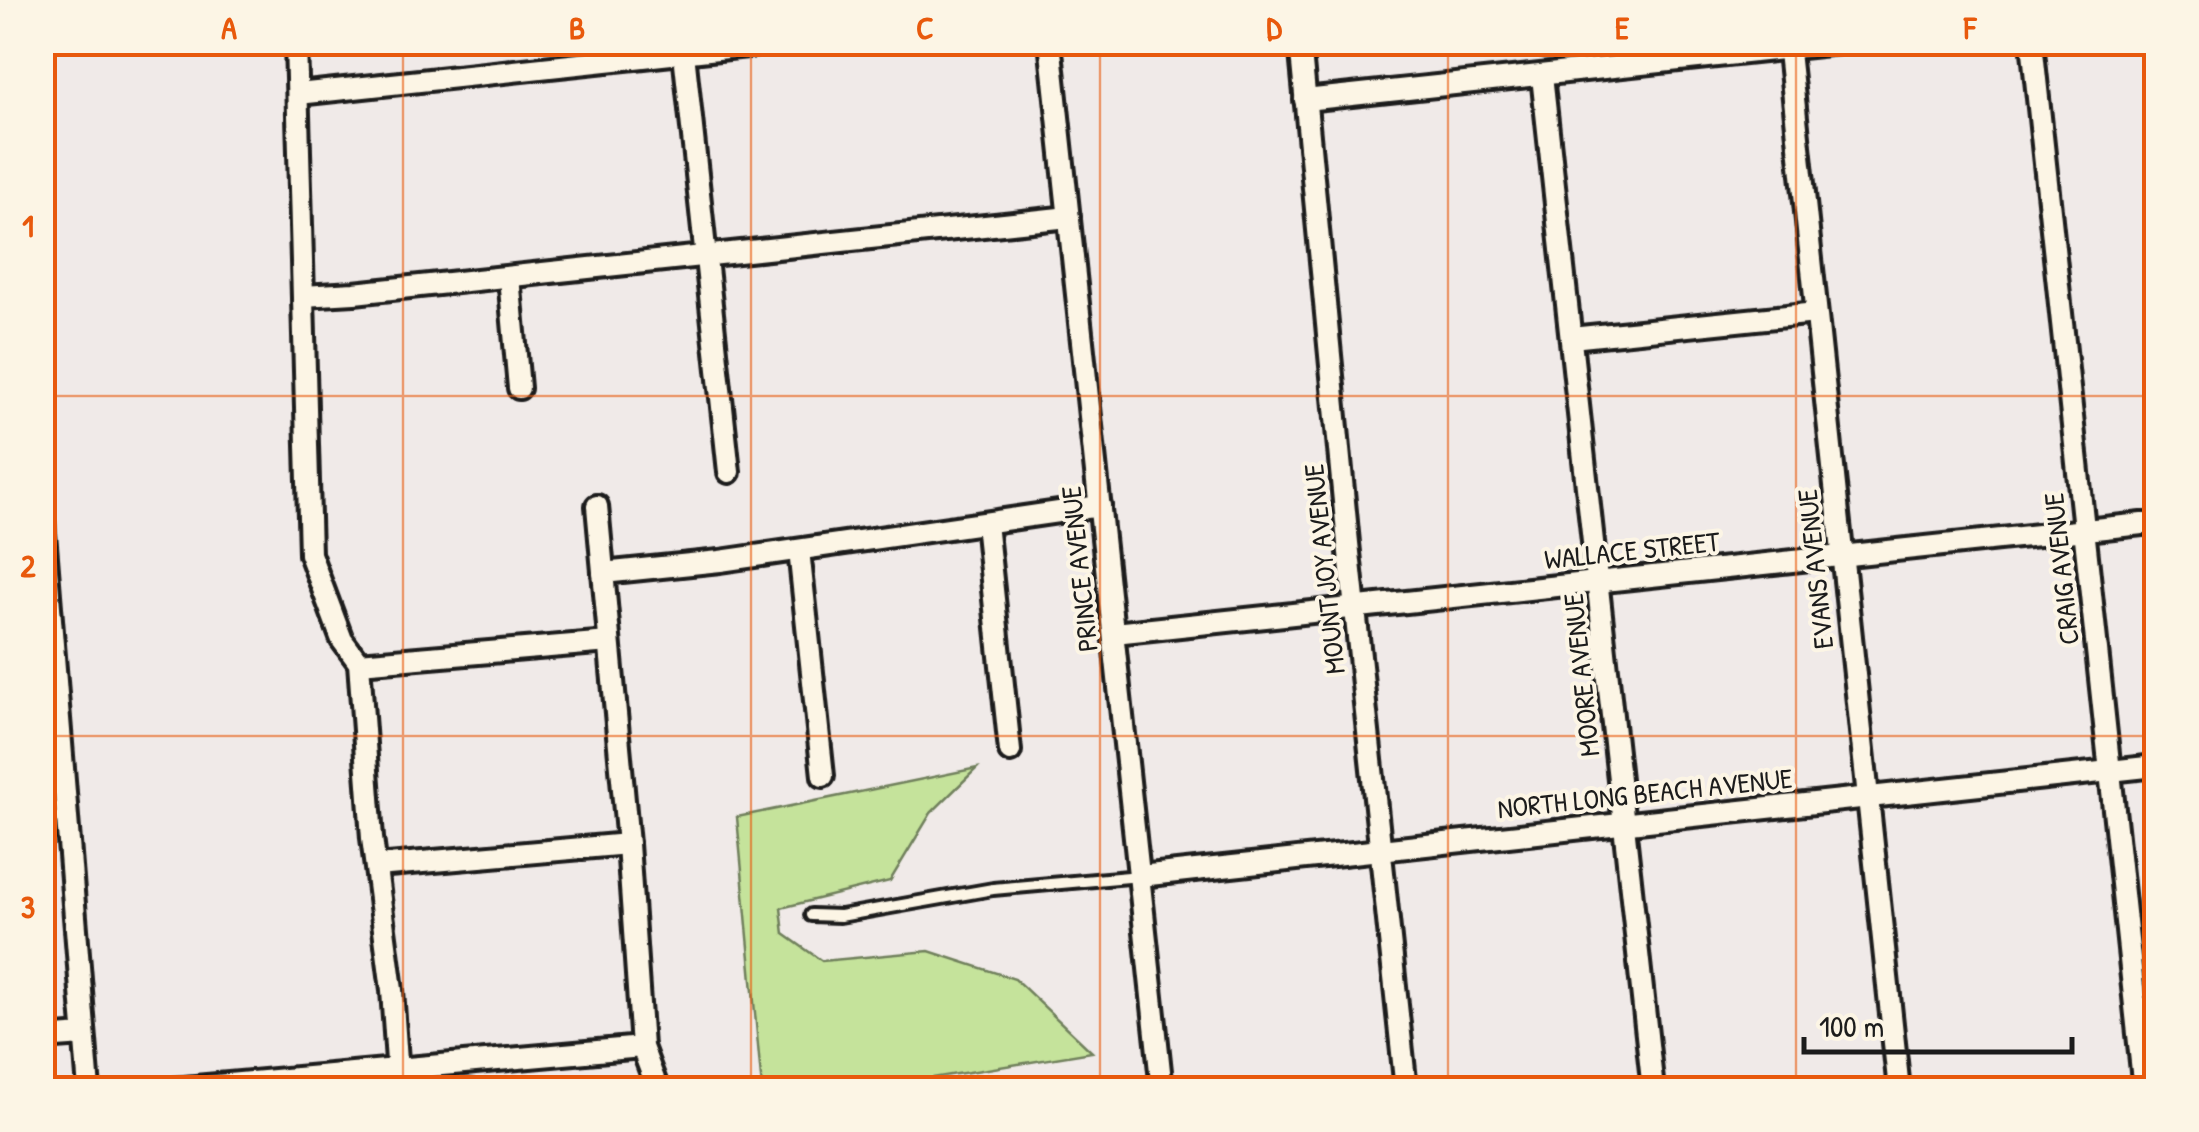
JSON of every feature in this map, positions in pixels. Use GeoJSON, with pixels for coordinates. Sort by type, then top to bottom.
{"type":"FeatureCollection","features":[{"type":"Feature","properties":{"kind":"street"},"geometry":{"type":"LineString","coordinates":[[296,42],[310,554],[342,640],[359,663],[372,838],[392,990],[398,1080]]}},
{"type":"Feature","properties":{"kind":"street"},"geometry":{"type":"LineString","coordinates":[[298,94],[683,48],[785,42]]}},
{"type":"Feature","properties":{"kind":"street","name":"PRINCE AVENUE"},"geometry":{"type":"LineString","coordinates":[[1050,42],[1162,1090]]}},
{"type":"Feature","properties":{"kind":"street","name":"MOUNT JOY AVENUE"},"geometry":{"type":"LineString","coordinates":[[1300,42],[1406,1090]]}},
{"type":"Feature","properties":{"kind":"street"},"geometry":{"type":"LineString","coordinates":[[1306,100],[1848,42]]}},
{"type":"Feature","properties":{"kind":"street","name":"CRAIG AVENUE"},"geometry":{"type":"LineString","coordinates":[[2032,42],[2111,771],[2146,1012],[2144,1090]]}},
{"type":"Feature","properties":{"kind":"street","name":"EVANS AVENUE"},"geometry":{"type":"LineString","coordinates":[[1788,46],[1899,1090]]}},
{"type":"Feature","properties":{"kind":"street"},"geometry":{"type":"LineString","coordinates":[[683,48],[729,472]]}},
{"type":"Feature","properties":{"kind":"street","name":"MOORE AVENUE"},"geometry":{"type":"LineString","coordinates":[[1542,76],[1653,1090]]}},
{"type":"Feature","properties":{"kind":"street"},"geometry":{"type":"LineString","coordinates":[[303,296],[1069,217]]}},
{"type":"Feature","properties":{"kind":"street"},"geometry":{"type":"LineString","coordinates":[[509,277],[519,388]]}},
{"type":"Feature","properties":{"kind":"street"},"geometry":{"type":"LineString","coordinates":[[1570,338],[1816,313]]}},
{"type":"Feature","properties":{"kind":"street"},"geometry":{"type":"LineString","coordinates":[[597,506],[642,1048],[658,1090]]}},
{"type":"Feature","properties":{"kind":"street"},"geometry":{"type":"LineString","coordinates":[[603,573],[720,561],[1100,506]]}},
{"type":"Feature","properties":{"kind":"street"},"geometry":{"type":"LineString","coordinates":[[42,508],[88,1090]]}},
{"type":"Feature","properties":{"kind":"street"},"geometry":{"type":"LineString","coordinates":[[986,523],[1010,751]]}},
{"type":"Feature","properties":{"kind":"street","name":"WALLACE STREET"},"geometry":{"type":"LineString","coordinates":[[1114,633],[2156,524]]}},
{"type":"Feature","properties":{"kind":"street"},"geometry":{"type":"LineString","coordinates":[[798,550],[823,776]]}},
{"type":"Feature","properties":{"kind":"street"},"geometry":{"type":"LineString","coordinates":[[359,663],[609,642]]}},
{"type":"Feature","properties":{"kind":"street","name":"NORTH LONG BEACH AVENUE"},"geometry":{"type":"LineString","coordinates":[[1140,876],[2156,766]]}},
{"type":"Feature","properties":{"kind":"street"},"geometry":{"type":"LineString","coordinates":[[377,866],[628,844]]}},
{"type":"Feature","properties":{"kind":"street"},"geometry":{"type":"LineString","coordinates":[[42,1038],[84,1035]]}},
{"type":"Feature","properties":{"kind":"street"},"geometry":{"type":"LineString","coordinates":[[162,1090],[398,1080],[642,1048]]}},
{"type":"Feature","properties":{"kind":"lane"},"geometry":{"type":"LineString","coordinates":[[811,915],[840,916],[993,888],[1140,876]]}},
{"type":"Feature","properties":{"kind":"green space"},"geometry":{"type":"Polygon","coordinates":[[[977,768],[931,813],[890,881],[781,908],[784,934],[822,961],[929,951],[1015,979],[1092,1052],[865,1089],[762,1089],[737,817],[977,768]]]}}]}
